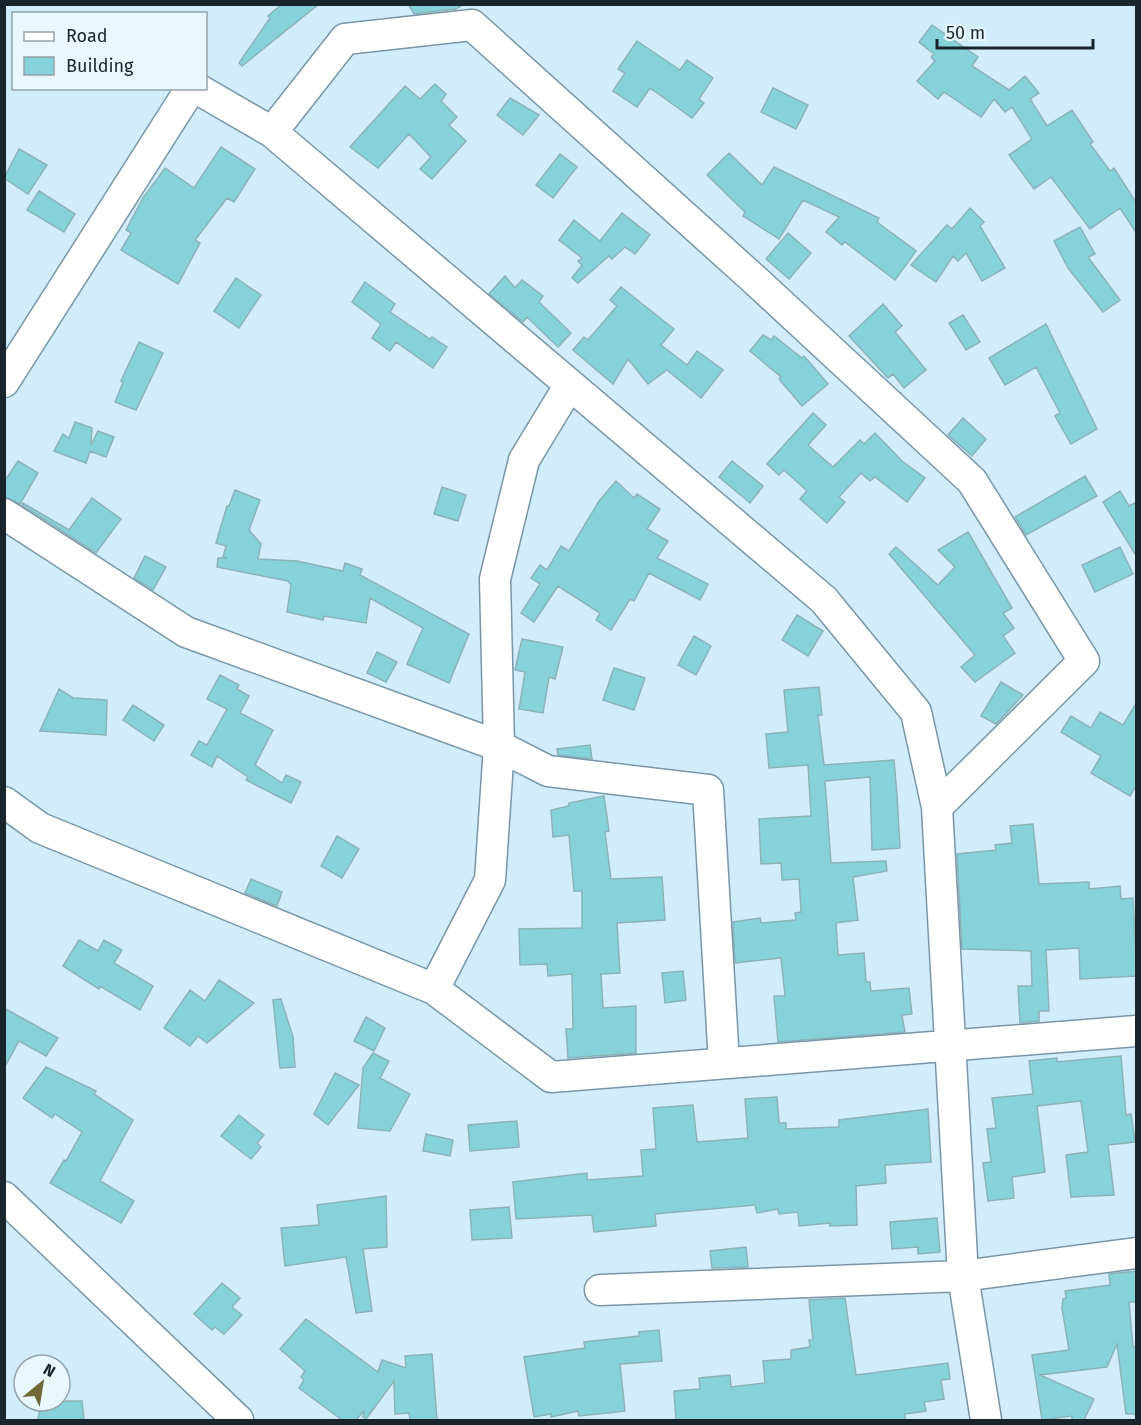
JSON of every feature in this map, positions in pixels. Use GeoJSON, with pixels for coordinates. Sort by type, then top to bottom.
{"type":"FeatureCollection","features":[{"type":"Feature","properties":{"kind":"street"},"geometry":{"type":"LineString","coordinates":[[272,132],[345,39],[472,25],[747,273],[972,481],[1084,662],[937,807]]}},
{"type":"Feature","properties":{"kind":"street"},"geometry":{"type":"LineString","coordinates":[[4,382],[192,90]]}},
{"type":"Feature","properties":{"kind":"street"},"geometry":{"type":"LineString","coordinates":[[197,90],[272,132],[568,386],[824,600],[916,712],[937,807],[948,1046],[963,1276],[986,1420]]}},
{"type":"Feature","properties":{"kind":"street"},"geometry":{"type":"LineString","coordinates":[[434,989],[490,880],[499,746],[495,579],[525,460],[568,386]]}},
{"type":"Feature","properties":{"kind":"street"},"geometry":{"type":"LineString","coordinates":[[4,514],[186,632],[499,746],[548,771],[708,790],[724,1063]]}},
{"type":"Feature","properties":{"kind":"street"},"geometry":{"type":"LineString","coordinates":[[4,801],[40,828],[434,989],[551,1077],[1137,1031]]}},
{"type":"Feature","properties":{"kind":"street"},"geometry":{"type":"LineString","coordinates":[[4,1197],[238,1420]]}},
{"type":"Feature","properties":{"kind":"street"},"geometry":{"type":"LineString","coordinates":[[600,1290],[963,1276],[1137,1253]]}},
{"type":"Feature","properties":{"kind":"building"},"geometry":{"type":"Polygon","coordinates":[[[282,4],[319,4],[242,66],[239,63],[270,18],[268,16],[282,4]]]}},
{"type":"Feature","properties":{"kind":"building"},"geometry":{"type":"Polygon","coordinates":[[[408,4],[464,4],[456,9],[414,14],[408,4]]]}},
{"type":"Feature","properties":{"kind":"building"},"geometry":{"type":"Polygon","coordinates":[[[932,25],[978,57],[972,66],[1009,90],[1025,76],[1039,93],[1030,99],[1047,126],[1072,110],[1093,142],[1090,144],[1110,171],[1114,168],[1137,204],[1137,234],[1120,208],[1090,229],[1051,177],[1034,189],[1009,155],[1032,139],[1012,107],[1005,112],[994,99],[981,117],[944,92],[938,99],[917,81],[935,61],[931,57],[934,54],[919,42],[932,25]]]}},
{"type":"Feature","properties":{"kind":"building"},"geometry":{"type":"Polygon","coordinates":[[[637,41],[680,70],[687,60],[713,78],[699,99],[704,103],[692,118],[650,88],[637,107],[613,91],[625,73],[618,69],[637,41]]]}},
{"type":"Feature","properties":{"kind":"building"},"geometry":{"type":"Polygon","coordinates":[[[435,84],[446,94],[441,101],[457,117],[449,125],[466,141],[432,179],[420,169],[431,157],[409,134],[378,168],[350,147],[405,86],[420,99],[435,84]]]}},
{"type":"Feature","properties":{"kind":"building"},"geometry":{"type":"Polygon","coordinates":[[[773,88],[808,105],[796,129],[761,112],[773,88]]]}},
{"type":"Feature","properties":{"kind":"building"},"geometry":{"type":"Polygon","coordinates":[[[510,98],[539,115],[523,135],[497,115],[510,98]]]}},
{"type":"Feature","properties":{"kind":"building"},"geometry":{"type":"Polygon","coordinates":[[[221,147],[255,169],[234,202],[227,198],[195,240],[200,243],[178,284],[121,250],[131,233],[126,230],[143,198],[165,168],[194,188],[221,147]]]}},
{"type":"Feature","properties":{"kind":"building"},"geometry":{"type":"Polygon","coordinates":[[[19,149],[47,165],[28,194],[4,178],[19,149]]]}},
{"type":"Feature","properties":{"kind":"building"},"geometry":{"type":"Polygon","coordinates":[[[729,153],[762,185],[774,167],[879,218],[877,222],[916,251],[895,280],[845,242],[842,245],[826,232],[839,217],[803,200],[779,239],[743,216],[745,212],[707,175],[729,153]]]}},
{"type":"Feature","properties":{"kind":"building"},"geometry":{"type":"Polygon","coordinates":[[[560,154],[577,167],[553,198],[536,185],[560,154]]]}},
{"type":"Feature","properties":{"kind":"building"},"geometry":{"type":"Polygon","coordinates":[[[39,191],[75,214],[64,232],[27,210],[39,191]]]}},
{"type":"Feature","properties":{"kind":"building"},"geometry":{"type":"Polygon","coordinates":[[[970,208],[984,222],[980,226],[1005,268],[982,281],[966,253],[958,261],[953,256],[936,282],[911,265],[947,225],[952,229],[970,208]]]}},
{"type":"Feature","properties":{"kind":"building"},"geometry":{"type":"Polygon","coordinates":[[[622,213],[650,235],[635,254],[625,247],[612,259],[609,256],[578,283],[572,278],[582,265],[578,261],[582,258],[559,240],[574,220],[600,241],[622,213]]]}},
{"type":"Feature","properties":{"kind":"building"},"geometry":{"type":"Polygon","coordinates":[[[1080,227],[1095,254],[1088,257],[1120,300],[1103,312],[1068,268],[1054,241],[1080,227]]]}},
{"type":"Feature","properties":{"kind":"building"},"geometry":{"type":"Polygon","coordinates":[[[788,233],[811,253],[789,279],[766,259],[788,233]]]}},
{"type":"Feature","properties":{"kind":"building"},"geometry":{"type":"Polygon","coordinates":[[[505,276],[515,288],[522,280],[543,296],[539,302],[571,333],[558,347],[527,317],[523,322],[489,294],[505,276]]]}},
{"type":"Feature","properties":{"kind":"building"},"geometry":{"type":"Polygon","coordinates":[[[236,278],[261,295],[239,328],[214,311],[236,278]]]}},
{"type":"Feature","properties":{"kind":"building"},"geometry":{"type":"Polygon","coordinates":[[[365,282],[395,304],[390,312],[430,339],[432,337],[447,347],[433,368],[396,342],[390,351],[372,338],[381,324],[352,302],[365,282]]]}},
{"type":"Feature","properties":{"kind":"building"},"geometry":{"type":"Polygon","coordinates":[[[621,287],[674,329],[661,345],[687,365],[697,351],[723,370],[701,398],[667,370],[648,384],[628,359],[613,384],[573,350],[584,337],[588,340],[617,306],[610,300],[621,287]]]}},
{"type":"Feature","properties":{"kind":"building"},"geometry":{"type":"Polygon","coordinates":[[[883,304],[902,326],[895,332],[926,370],[904,388],[893,374],[888,378],[849,336],[883,304]]]}},
{"type":"Feature","properties":{"kind":"building"},"geometry":{"type":"Polygon","coordinates":[[[963,315],[980,342],[966,350],[949,323],[963,315]]]}},
{"type":"Feature","properties":{"kind":"building"},"geometry":{"type":"Polygon","coordinates":[[[1046,324],[1097,429],[1071,444],[1055,416],[1060,413],[1036,367],[1005,385],[989,358],[1046,324]]]}},
{"type":"Feature","properties":{"kind":"building"},"geometry":{"type":"Polygon","coordinates":[[[763,335],[771,340],[774,336],[802,358],[804,356],[828,384],[802,406],[779,379],[781,377],[750,351],[763,335]]]}},
{"type":"Feature","properties":{"kind":"building"},"geometry":{"type":"Polygon","coordinates":[[[139,342],[163,353],[136,410],[115,402],[123,382],[121,381],[139,342]]]}},
{"type":"Feature","properties":{"kind":"building"},"geometry":{"type":"Polygon","coordinates":[[[813,413],[826,425],[808,445],[833,467],[860,440],[864,444],[875,433],[902,461],[925,478],[907,502],[875,477],[870,481],[861,473],[839,497],[845,502],[827,523],[800,499],[807,491],[784,470],[779,475],[767,464],[813,413]]]}},
{"type":"Feature","properties":{"kind":"building"},"geometry":{"type":"Polygon","coordinates":[[[963,418],[986,439],[972,456],[948,435],[963,418]]]}},
{"type":"Feature","properties":{"kind":"building"},"geometry":{"type":"Polygon","coordinates":[[[75,422],[92,428],[91,445],[98,431],[114,437],[106,457],[90,451],[86,463],[54,451],[63,434],[69,438],[75,422]]]}},
{"type":"Feature","properties":{"kind":"building"},"geometry":{"type":"Polygon","coordinates":[[[18,461],[38,473],[20,504],[4,497],[4,482],[18,461]]]}},
{"type":"Feature","properties":{"kind":"building"},"geometry":{"type":"Polygon","coordinates":[[[732,461],[763,486],[750,503],[719,477],[732,461]]]}},
{"type":"Feature","properties":{"kind":"building"},"geometry":{"type":"Polygon","coordinates":[[[1085,476],[1097,496],[1026,535],[1015,517],[1085,476]]]}},
{"type":"Feature","properties":{"kind":"building"},"geometry":{"type":"Polygon","coordinates":[[[616,481],[634,498],[637,494],[660,509],[647,529],[668,541],[657,558],[708,584],[700,600],[649,573],[634,601],[630,599],[611,630],[596,620],[600,613],[558,586],[534,622],[521,613],[540,584],[531,578],[540,565],[547,570],[561,546],[569,551],[599,501],[616,481]]]}},
{"type":"Feature","properties":{"kind":"building"},"geometry":{"type":"Polygon","coordinates":[[[442,487],[466,495],[458,521],[434,514],[442,487]]]}},
{"type":"Feature","properties":{"kind":"building"},"geometry":{"type":"Polygon","coordinates":[[[235,490],[260,500],[249,530],[261,544],[258,559],[297,561],[343,571],[345,563],[362,569],[360,575],[469,634],[449,683],[407,664],[423,628],[370,598],[366,623],[324,616],[323,620],[287,612],[291,585],[288,581],[217,567],[218,558],[227,558],[223,557],[226,546],[216,543],[227,506],[235,490]]]}},
{"type":"Feature","properties":{"kind":"building"},"geometry":{"type":"Polygon","coordinates":[[[1120,491],[1129,506],[1137,502],[1137,557],[1103,502],[1120,491]]]}},
{"type":"Feature","properties":{"kind":"building"},"geometry":{"type":"Polygon","coordinates":[[[92,498],[121,519],[96,553],[22,505],[23,503],[69,530],[92,498]]]}},
{"type":"Feature","properties":{"kind":"building"},"geometry":{"type":"Polygon","coordinates":[[[968,532],[1012,608],[1003,613],[1014,628],[1003,636],[1015,653],[975,682],[961,667],[975,655],[889,554],[896,547],[938,585],[955,567],[938,550],[968,532]]]}},
{"type":"Feature","properties":{"kind":"building"},"geometry":{"type":"Polygon","coordinates":[[[1120,547],[1133,574],[1095,592],[1082,565],[1120,547]]]}},
{"type":"Feature","properties":{"kind":"building"},"geometry":{"type":"Polygon","coordinates":[[[145,556],[166,567],[153,590],[134,578],[145,556]]]}},
{"type":"Feature","properties":{"kind":"building"},"geometry":{"type":"Polygon","coordinates":[[[797,615],[823,631],[808,656],[782,640],[797,615]]]}},
{"type":"Feature","properties":{"kind":"building"},"geometry":{"type":"Polygon","coordinates":[[[694,636],[711,646],[696,675],[678,665],[694,636]]]}},
{"type":"Feature","properties":{"kind":"building"},"geometry":{"type":"Polygon","coordinates":[[[522,639],[563,647],[555,679],[549,677],[543,713],[519,709],[525,672],[515,670],[522,639]]]}},
{"type":"Feature","properties":{"kind":"building"},"geometry":{"type":"Polygon","coordinates":[[[377,652],[397,662],[386,682],[367,673],[377,652]]]}},
{"type":"Feature","properties":{"kind":"building"},"geometry":{"type":"Polygon","coordinates":[[[614,668],[645,678],[634,710],[603,700],[614,668]]]}},
{"type":"Feature","properties":{"kind":"building"},"geometry":{"type":"Polygon","coordinates":[[[220,675],[239,685],[237,689],[249,696],[240,713],[273,730],[255,765],[282,783],[286,775],[301,782],[291,803],[246,780],[248,777],[217,756],[212,767],[191,755],[199,741],[207,745],[227,709],[207,699],[220,675]]]}},
{"type":"Feature","properties":{"kind":"building"},"geometry":{"type":"Polygon","coordinates":[[[1001,682],[1023,695],[996,724],[981,716],[1001,682]]]}},
{"type":"Feature","properties":{"kind":"building"},"geometry":{"type":"Polygon","coordinates":[[[819,687],[822,715],[818,715],[824,765],[894,760],[897,795],[900,848],[872,850],[870,777],[825,781],[831,863],[886,861],[887,871],[853,877],[858,920],[836,923],[838,955],[864,953],[866,982],[870,982],[871,991],[909,988],[912,1014],[902,1015],[905,1032],[778,1042],[774,996],[785,996],[781,958],[735,963],[733,922],[760,918],[761,923],[796,920],[795,913],[801,912],[799,879],[782,880],[781,863],[761,864],[759,819],[811,816],[808,765],[769,768],[766,734],[788,732],[784,690],[819,687]]]}},
{"type":"Feature","properties":{"kind":"building"},"geometry":{"type":"Polygon","coordinates":[[[59,689],[73,698],[107,700],[106,735],[40,731],[59,689]]]}},
{"type":"Feature","properties":{"kind":"building"},"geometry":{"type":"Polygon","coordinates":[[[1137,702],[1137,784],[1130,796],[1091,773],[1101,756],[1061,732],[1071,716],[1091,728],[1100,712],[1123,725],[1137,702]]]}},
{"type":"Feature","properties":{"kind":"building"},"geometry":{"type":"Polygon","coordinates":[[[133,705],[164,725],[154,741],[123,720],[133,705]]]}},
{"type":"Feature","properties":{"kind":"building"},"geometry":{"type":"Polygon","coordinates":[[[590,745],[592,759],[558,755],[557,749],[590,745]]]}},
{"type":"Feature","properties":{"kind":"building"},"geometry":{"type":"Polygon","coordinates":[[[604,796],[609,831],[605,832],[611,879],[662,877],[665,920],[617,923],[620,973],[601,974],[603,1008],[636,1006],[636,1053],[568,1058],[566,1029],[573,1029],[572,974],[548,976],[547,964],[520,965],[519,929],[582,928],[582,891],[574,891],[569,835],[553,837],[551,810],[569,806],[569,803],[604,796]]]}},
{"type":"Feature","properties":{"kind":"building"},"geometry":{"type":"Polygon","coordinates":[[[1033,824],[1039,884],[1089,882],[1089,889],[1120,886],[1121,899],[1133,898],[1137,976],[1080,979],[1079,948],[1046,950],[1049,1011],[1039,1011],[1039,1021],[1020,1023],[1018,986],[1032,986],[1031,951],[962,949],[957,854],[996,850],[995,845],[1012,843],[1010,826],[1033,824]]]}},
{"type":"Feature","properties":{"kind":"building"},"geometry":{"type":"Polygon","coordinates":[[[337,836],[359,849],[342,878],[321,866],[337,836]]]}},
{"type":"Feature","properties":{"kind":"building"},"geometry":{"type":"Polygon","coordinates":[[[251,879],[282,892],[277,906],[245,893],[251,879]]]}},
{"type":"Feature","properties":{"kind":"building"},"geometry":{"type":"Polygon","coordinates":[[[79,940],[98,951],[104,940],[122,950],[114,963],[153,986],[140,1010],[100,986],[99,989],[63,966],[79,940]]]}},
{"type":"Feature","properties":{"kind":"building"},"geometry":{"type":"Polygon","coordinates":[[[683,971],[686,1000],[665,1003],[662,973],[683,971]]]}},
{"type":"Feature","properties":{"kind":"building"},"geometry":{"type":"Polygon","coordinates":[[[219,980],[254,1003],[207,1043],[198,1036],[190,1046],[164,1028],[190,990],[205,1001],[219,980]]]}},
{"type":"Feature","properties":{"kind":"building"},"geometry":{"type":"Polygon","coordinates":[[[281,999],[293,1037],[295,1067],[280,1068],[273,1000],[281,999]]]}},
{"type":"Feature","properties":{"kind":"building"},"geometry":{"type":"Polygon","coordinates":[[[4,1008],[58,1038],[46,1056],[19,1041],[4,1068],[4,1008]]]}},
{"type":"Feature","properties":{"kind":"building"},"geometry":{"type":"Polygon","coordinates":[[[366,1017],[385,1028],[374,1051],[354,1041],[366,1017]]]}},
{"type":"Feature","properties":{"kind":"building"},"geometry":{"type":"Polygon","coordinates":[[[373,1053],[389,1061],[380,1078],[410,1094],[390,1131],[358,1128],[363,1068],[373,1053]]]}},
{"type":"Feature","properties":{"kind":"building"},"geometry":{"type":"Polygon","coordinates":[[[1121,1056],[1126,1115],[1131,1114],[1135,1142],[1108,1145],[1114,1195],[1071,1197],[1066,1155],[1088,1152],[1081,1101],[1037,1106],[1045,1172],[1012,1177],[1014,1198],[988,1201],[983,1163],[991,1162],[987,1129],[996,1128],[992,1098],[1033,1094],[1029,1061],[1057,1058],[1057,1062],[1121,1056]]]}},
{"type":"Feature","properties":{"kind":"building"},"geometry":{"type":"Polygon","coordinates":[[[46,1067],[96,1091],[94,1094],[133,1120],[100,1181],[134,1201],[121,1223],[50,1183],[64,1160],[66,1161],[82,1132],[55,1114],[52,1118],[23,1098],[46,1067]]]}},
{"type":"Feature","properties":{"kind":"building"},"geometry":{"type":"Polygon","coordinates":[[[335,1073],[359,1085],[328,1125],[314,1114],[335,1073]]]}},
{"type":"Feature","properties":{"kind":"building"},"geometry":{"type":"Polygon","coordinates":[[[777,1097],[779,1123],[786,1123],[786,1129],[839,1127],[839,1120],[928,1109],[931,1162],[885,1165],[886,1183],[856,1186],[857,1225],[830,1226],[830,1223],[799,1226],[798,1212],[779,1214],[778,1209],[757,1213],[755,1205],[655,1214],[656,1226],[594,1232],[592,1215],[516,1219],[513,1182],[587,1173],[587,1180],[643,1176],[641,1150],[656,1149],[653,1108],[693,1105],[697,1142],[748,1138],[745,1099],[777,1097]]]}},
{"type":"Feature","properties":{"kind":"building"},"geometry":{"type":"Polygon","coordinates":[[[239,1115],[264,1135],[257,1143],[261,1147],[251,1159],[221,1136],[239,1115]]]}},
{"type":"Feature","properties":{"kind":"building"},"geometry":{"type":"Polygon","coordinates":[[[517,1121],[519,1147],[470,1151],[468,1125],[517,1121]]]}},
{"type":"Feature","properties":{"kind":"building"},"geometry":{"type":"Polygon","coordinates":[[[426,1134],[453,1140],[450,1156],[423,1151],[426,1134]]]}},
{"type":"Feature","properties":{"kind":"building"},"geometry":{"type":"Polygon","coordinates":[[[386,1196],[387,1247],[363,1249],[372,1311],[356,1313],[346,1257],[285,1266],[281,1228],[319,1225],[317,1205],[386,1196]]]}},
{"type":"Feature","properties":{"kind":"building"},"geometry":{"type":"Polygon","coordinates":[[[509,1207],[512,1238],[472,1240],[470,1210],[509,1207]]]}},
{"type":"Feature","properties":{"kind":"building"},"geometry":{"type":"Polygon","coordinates":[[[937,1218],[940,1252],[918,1254],[918,1247],[892,1249],[890,1222],[937,1218]]]}},
{"type":"Feature","properties":{"kind":"building"},"geometry":{"type":"Polygon","coordinates":[[[746,1247],[748,1267],[712,1268],[710,1251],[746,1247]]]}},
{"type":"Feature","properties":{"kind":"building"},"geometry":{"type":"Polygon","coordinates":[[[1137,1271],[1137,1302],[1129,1302],[1133,1347],[1137,1346],[1137,1414],[1126,1414],[1117,1344],[1107,1367],[1040,1375],[1094,1399],[1084,1420],[1072,1420],[1072,1416],[1042,1420],[1032,1355],[1069,1350],[1062,1308],[1063,1299],[1066,1298],[1065,1291],[1110,1285],[1109,1274],[1137,1271]]]}},
{"type":"Feature","properties":{"kind":"building"},"geometry":{"type":"Polygon","coordinates":[[[222,1283],[240,1298],[232,1307],[242,1315],[224,1334],[215,1327],[212,1330],[194,1314],[222,1283]]]}},
{"type":"Feature","properties":{"kind":"building"},"geometry":{"type":"Polygon","coordinates":[[[845,1298],[856,1375],[948,1363],[950,1379],[941,1380],[944,1399],[924,1402],[926,1411],[905,1414],[905,1420],[676,1420],[674,1391],[700,1389],[699,1378],[730,1375],[731,1387],[765,1383],[763,1361],[791,1359],[791,1350],[810,1347],[809,1340],[813,1340],[809,1300],[845,1298]]]}},
{"type":"Feature","properties":{"kind":"building"},"geometry":{"type":"Polygon","coordinates":[[[306,1319],[378,1372],[382,1360],[406,1368],[405,1356],[432,1354],[437,1420],[410,1420],[409,1413],[395,1414],[394,1381],[366,1419],[363,1417],[364,1411],[356,1420],[342,1420],[299,1388],[304,1380],[301,1377],[305,1371],[280,1349],[306,1319]]]}},
{"type":"Feature","properties":{"kind":"building"},"geometry":{"type":"Polygon","coordinates":[[[659,1330],[662,1361],[620,1364],[625,1411],[579,1416],[578,1411],[551,1417],[551,1414],[534,1417],[524,1357],[585,1348],[584,1342],[639,1336],[639,1332],[659,1330]]]}},
{"type":"Feature","properties":{"kind":"building"},"geometry":{"type":"Polygon","coordinates":[[[72,1401],[82,1401],[84,1420],[38,1420],[39,1413],[72,1413],[72,1401]]]}}]}
